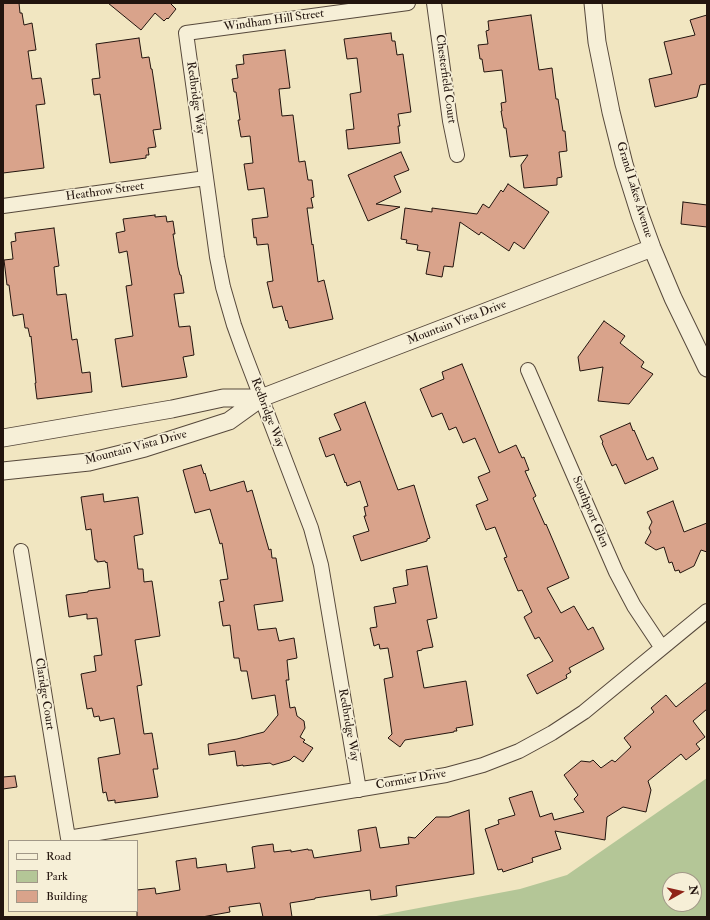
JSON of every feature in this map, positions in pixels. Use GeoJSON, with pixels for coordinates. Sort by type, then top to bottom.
{"type":"FeatureCollection","features":[{"type":"Feature","properties":{"kind":"street","name":"Windham Hill Street"},"geometry":{"type":"LineString","coordinates":[[186,33],[408,3]]}},
{"type":"Feature","properties":{"kind":"street","name":"Chesterfield Court"},"geometry":{"type":"LineString","coordinates":[[434,3],[450,121],[457,155]]}},
{"type":"Feature","properties":{"kind":"street","name":"Grand Lakes Avenue"},"geometry":{"type":"LineString","coordinates":[[592,3],[597,42],[611,112],[624,164],[640,215],[673,298],[707,368]]}},
{"type":"Feature","properties":{"kind":"street","name":"Redbridge Way"},"geometry":{"type":"LineString","coordinates":[[186,33],[217,257],[223,287],[234,325],[311,528],[321,565],[359,790]]}},
{"type":"Feature","properties":{"kind":"street","name":"Heathrow Street"},"geometry":{"type":"LineString","coordinates":[[3,206],[206,178]]}},
{"type":"Feature","properties":{"kind":"street","name":"Mountain Vista Drive"},"geometry":{"type":"LineString","coordinates":[[3,471],[89,462],[146,448],[229,421],[261,398],[652,248]]}},
{"type":"Feature","properties":{"kind":"street","name":"Southport Glen"},"geometry":{"type":"LineString","coordinates":[[528,370],[616,572],[634,606],[662,648]]}},
{"type":"Feature","properties":{"kind":"street","name":"Mountain Vista Drive"},"geometry":{"type":"LineString","coordinates":[[3,438],[172,409],[223,398],[261,398]]}},
{"type":"Feature","properties":{"kind":"street","name":"Claridge Court"},"geometry":{"type":"LineString","coordinates":[[21,551],[68,838]]}},
{"type":"Feature","properties":{"kind":"street","name":"Cormier Drive"},"geometry":{"type":"LineString","coordinates":[[68,838],[446,775],[483,765],[552,733],[584,712],[707,611]]}},
{"type":"Feature","properties":{"kind":"green space"},"geometry":{"type":"Polygon","coordinates":[[[707,778],[707,917],[371,917],[520,889],[567,875],[707,778]]]}},
{"type":"Feature","properties":{"kind":"building"},"geometry":{"type":"Polygon","coordinates":[[[3,3],[19,3],[20,13],[22,13],[24,25],[32,23],[36,50],[28,51],[32,79],[41,78],[45,104],[36,105],[44,168],[3,173],[3,3]]]}},
{"type":"Feature","properties":{"kind":"building"},"geometry":{"type":"Polygon","coordinates":[[[108,3],[170,3],[176,9],[168,19],[167,18],[164,21],[155,13],[141,30],[108,3]]]}},
{"type":"Feature","properties":{"kind":"building"},"geometry":{"type":"Polygon","coordinates":[[[531,15],[539,70],[552,68],[556,99],[558,99],[563,131],[565,131],[567,151],[559,152],[562,177],[557,178],[557,185],[524,188],[521,165],[528,155],[510,157],[506,128],[504,128],[501,111],[501,103],[506,102],[502,70],[484,72],[478,45],[488,44],[486,31],[489,30],[488,21],[531,15]]]}},
{"type":"Feature","properties":{"kind":"building"},"geometry":{"type":"Polygon","coordinates":[[[707,15],[707,84],[700,85],[697,97],[655,107],[649,79],[672,74],[664,42],[695,35],[690,20],[707,15]]]}},
{"type":"Feature","properties":{"kind":"building"},"geometry":{"type":"Polygon","coordinates":[[[391,33],[392,41],[395,41],[397,55],[403,54],[411,112],[398,114],[400,143],[348,149],[346,130],[354,129],[350,94],[361,92],[357,58],[347,59],[344,39],[391,33]]]}},
{"type":"Feature","properties":{"kind":"building"},"geometry":{"type":"Polygon","coordinates":[[[139,38],[142,58],[149,57],[152,69],[161,129],[153,130],[156,147],[148,148],[149,155],[146,155],[146,158],[110,163],[100,94],[94,95],[92,79],[100,78],[96,44],[139,38]]]}},
{"type":"Feature","properties":{"kind":"building"},"geometry":{"type":"Polygon","coordinates":[[[285,50],[290,88],[279,89],[282,116],[293,115],[299,162],[305,161],[308,180],[312,180],[314,197],[311,198],[313,208],[307,208],[312,245],[313,244],[318,282],[324,280],[333,319],[291,328],[289,328],[287,320],[286,321],[282,306],[273,308],[267,282],[273,281],[268,244],[257,245],[256,237],[254,238],[252,219],[268,217],[264,188],[248,190],[244,164],[253,163],[250,136],[241,137],[236,92],[234,92],[232,79],[238,78],[236,65],[244,64],[243,55],[285,50]]]}},
{"type":"Feature","properties":{"kind":"building"},"geometry":{"type":"Polygon","coordinates":[[[401,152],[409,170],[394,176],[401,192],[376,204],[400,207],[368,221],[348,175],[401,152]]]}},
{"type":"Feature","properties":{"kind":"building"},"geometry":{"type":"Polygon","coordinates":[[[508,184],[549,212],[524,249],[514,242],[509,251],[481,232],[479,235],[460,222],[453,267],[444,266],[442,277],[426,274],[430,252],[417,250],[418,245],[406,243],[407,240],[401,239],[405,208],[432,212],[432,208],[477,214],[483,204],[489,208],[501,190],[503,192],[508,184]]]}},
{"type":"Feature","properties":{"kind":"building"},"geometry":{"type":"Polygon","coordinates":[[[683,202],[707,205],[707,227],[681,224],[683,202]]]}},
{"type":"Feature","properties":{"kind":"building"},"geometry":{"type":"Polygon","coordinates":[[[155,215],[155,217],[166,216],[167,222],[173,221],[175,234],[173,234],[178,267],[184,293],[174,294],[179,327],[190,326],[194,355],[183,357],[187,377],[122,387],[115,339],[133,336],[126,286],[132,285],[127,251],[119,253],[116,233],[125,231],[123,219],[155,215]]]}},
{"type":"Feature","properties":{"kind":"building"},"geometry":{"type":"Polygon","coordinates":[[[54,228],[59,266],[54,267],[57,295],[66,294],[72,340],[77,339],[82,373],[90,372],[92,392],[37,399],[31,336],[30,337],[28,328],[25,328],[23,314],[13,316],[4,260],[13,259],[11,242],[16,241],[15,233],[54,228]]]}},
{"type":"Feature","properties":{"kind":"building"},"geometry":{"type":"Polygon","coordinates":[[[604,321],[625,336],[620,343],[644,362],[641,367],[653,374],[629,404],[598,401],[603,367],[580,371],[578,357],[604,321]]]}},
{"type":"Feature","properties":{"kind":"building"},"geometry":{"type":"Polygon","coordinates":[[[462,364],[499,453],[516,445],[522,458],[524,457],[529,470],[525,471],[536,496],[533,498],[569,578],[547,588],[561,613],[574,606],[588,630],[593,627],[604,649],[569,668],[571,672],[566,675],[567,678],[537,694],[527,675],[553,661],[539,637],[535,639],[524,617],[532,612],[522,590],[518,591],[504,558],[507,557],[495,527],[486,530],[476,505],[488,500],[478,477],[490,472],[475,438],[463,443],[456,427],[449,430],[442,413],[432,417],[420,389],[444,379],[442,372],[462,364]]]}},
{"type":"Feature","properties":{"kind":"building"},"geometry":{"type":"Polygon","coordinates":[[[365,402],[398,490],[414,485],[430,538],[427,539],[427,541],[361,561],[353,536],[369,531],[364,516],[366,516],[364,507],[368,506],[360,481],[347,486],[334,454],[326,457],[319,438],[341,430],[334,414],[365,402]]]}},
{"type":"Feature","properties":{"kind":"building"},"geometry":{"type":"Polygon","coordinates":[[[630,423],[647,460],[653,457],[658,469],[625,484],[616,464],[612,466],[600,436],[630,423]]]}},
{"type":"Feature","properties":{"kind":"building"},"geometry":{"type":"Polygon","coordinates":[[[201,465],[210,491],[244,481],[247,492],[252,490],[269,550],[271,549],[272,558],[276,558],[283,601],[254,605],[258,630],[276,628],[279,641],[294,638],[297,658],[287,660],[289,680],[286,680],[290,708],[295,707],[297,716],[304,721],[305,728],[300,737],[305,740],[303,742],[313,748],[303,762],[294,756],[290,760],[273,765],[270,763],[237,766],[235,751],[209,755],[208,744],[264,732],[278,715],[275,695],[252,699],[247,671],[241,671],[239,658],[234,658],[230,625],[223,626],[219,602],[224,601],[220,580],[228,579],[222,543],[220,544],[210,509],[195,513],[183,470],[201,465]]]}},
{"type":"Feature","properties":{"kind":"building"},"geometry":{"type":"Polygon","coordinates":[[[103,494],[104,502],[138,497],[143,534],[134,536],[138,569],[143,569],[144,582],[152,581],[160,636],[135,640],[142,685],[137,686],[144,734],[152,733],[158,769],[153,769],[158,797],[115,803],[115,800],[108,801],[106,792],[103,793],[98,758],[120,754],[114,718],[100,721],[99,716],[94,717],[92,708],[87,709],[81,674],[96,671],[94,656],[102,655],[97,618],[87,619],[87,614],[69,617],[66,595],[110,588],[107,562],[97,562],[97,560],[95,560],[91,529],[86,530],[81,497],[103,494]]]}},
{"type":"Feature","properties":{"kind":"building"},"geometry":{"type":"Polygon","coordinates":[[[673,501],[684,532],[707,523],[707,552],[701,550],[694,566],[680,573],[679,570],[675,571],[672,562],[669,563],[664,547],[656,550],[645,543],[651,532],[649,528],[652,522],[647,512],[673,501]]]}},
{"type":"Feature","properties":{"kind":"building"},"geometry":{"type":"Polygon","coordinates":[[[427,566],[437,618],[427,620],[433,647],[417,651],[424,688],[466,681],[473,725],[456,728],[457,731],[454,732],[405,740],[400,747],[388,738],[392,734],[384,679],[393,677],[388,648],[380,649],[379,644],[374,646],[370,628],[377,627],[374,607],[396,603],[393,588],[408,585],[406,570],[427,566]]]}},
{"type":"Feature","properties":{"kind":"building"},"geometry":{"type":"Polygon","coordinates":[[[707,682],[707,709],[693,721],[705,737],[696,744],[700,749],[686,760],[681,754],[648,781],[651,790],[646,812],[623,807],[607,817],[605,840],[555,831],[561,849],[532,858],[533,862],[503,872],[502,869],[498,870],[485,829],[499,824],[498,820],[515,815],[509,798],[532,791],[540,817],[552,813],[554,820],[584,812],[574,799],[578,795],[564,775],[581,761],[590,762],[593,760],[601,768],[612,760],[615,762],[631,747],[624,738],[654,712],[651,708],[666,695],[676,707],[707,682]]]}},
{"type":"Feature","properties":{"kind":"building"},"geometry":{"type":"Polygon","coordinates":[[[15,776],[17,787],[3,789],[3,777],[15,776]]]}},
{"type":"Feature","properties":{"kind":"building"},"geometry":{"type":"Polygon","coordinates":[[[469,810],[474,874],[396,886],[397,896],[371,900],[370,890],[290,903],[292,917],[263,917],[260,903],[229,907],[230,912],[202,917],[137,917],[138,890],[155,888],[156,894],[180,890],[176,861],[196,858],[197,868],[226,864],[227,872],[255,868],[252,847],[257,846],[273,844],[274,852],[291,850],[291,852],[308,849],[312,850],[314,858],[361,851],[358,830],[376,827],[380,848],[409,844],[408,837],[415,838],[436,817],[449,817],[469,810]]]}}]}
